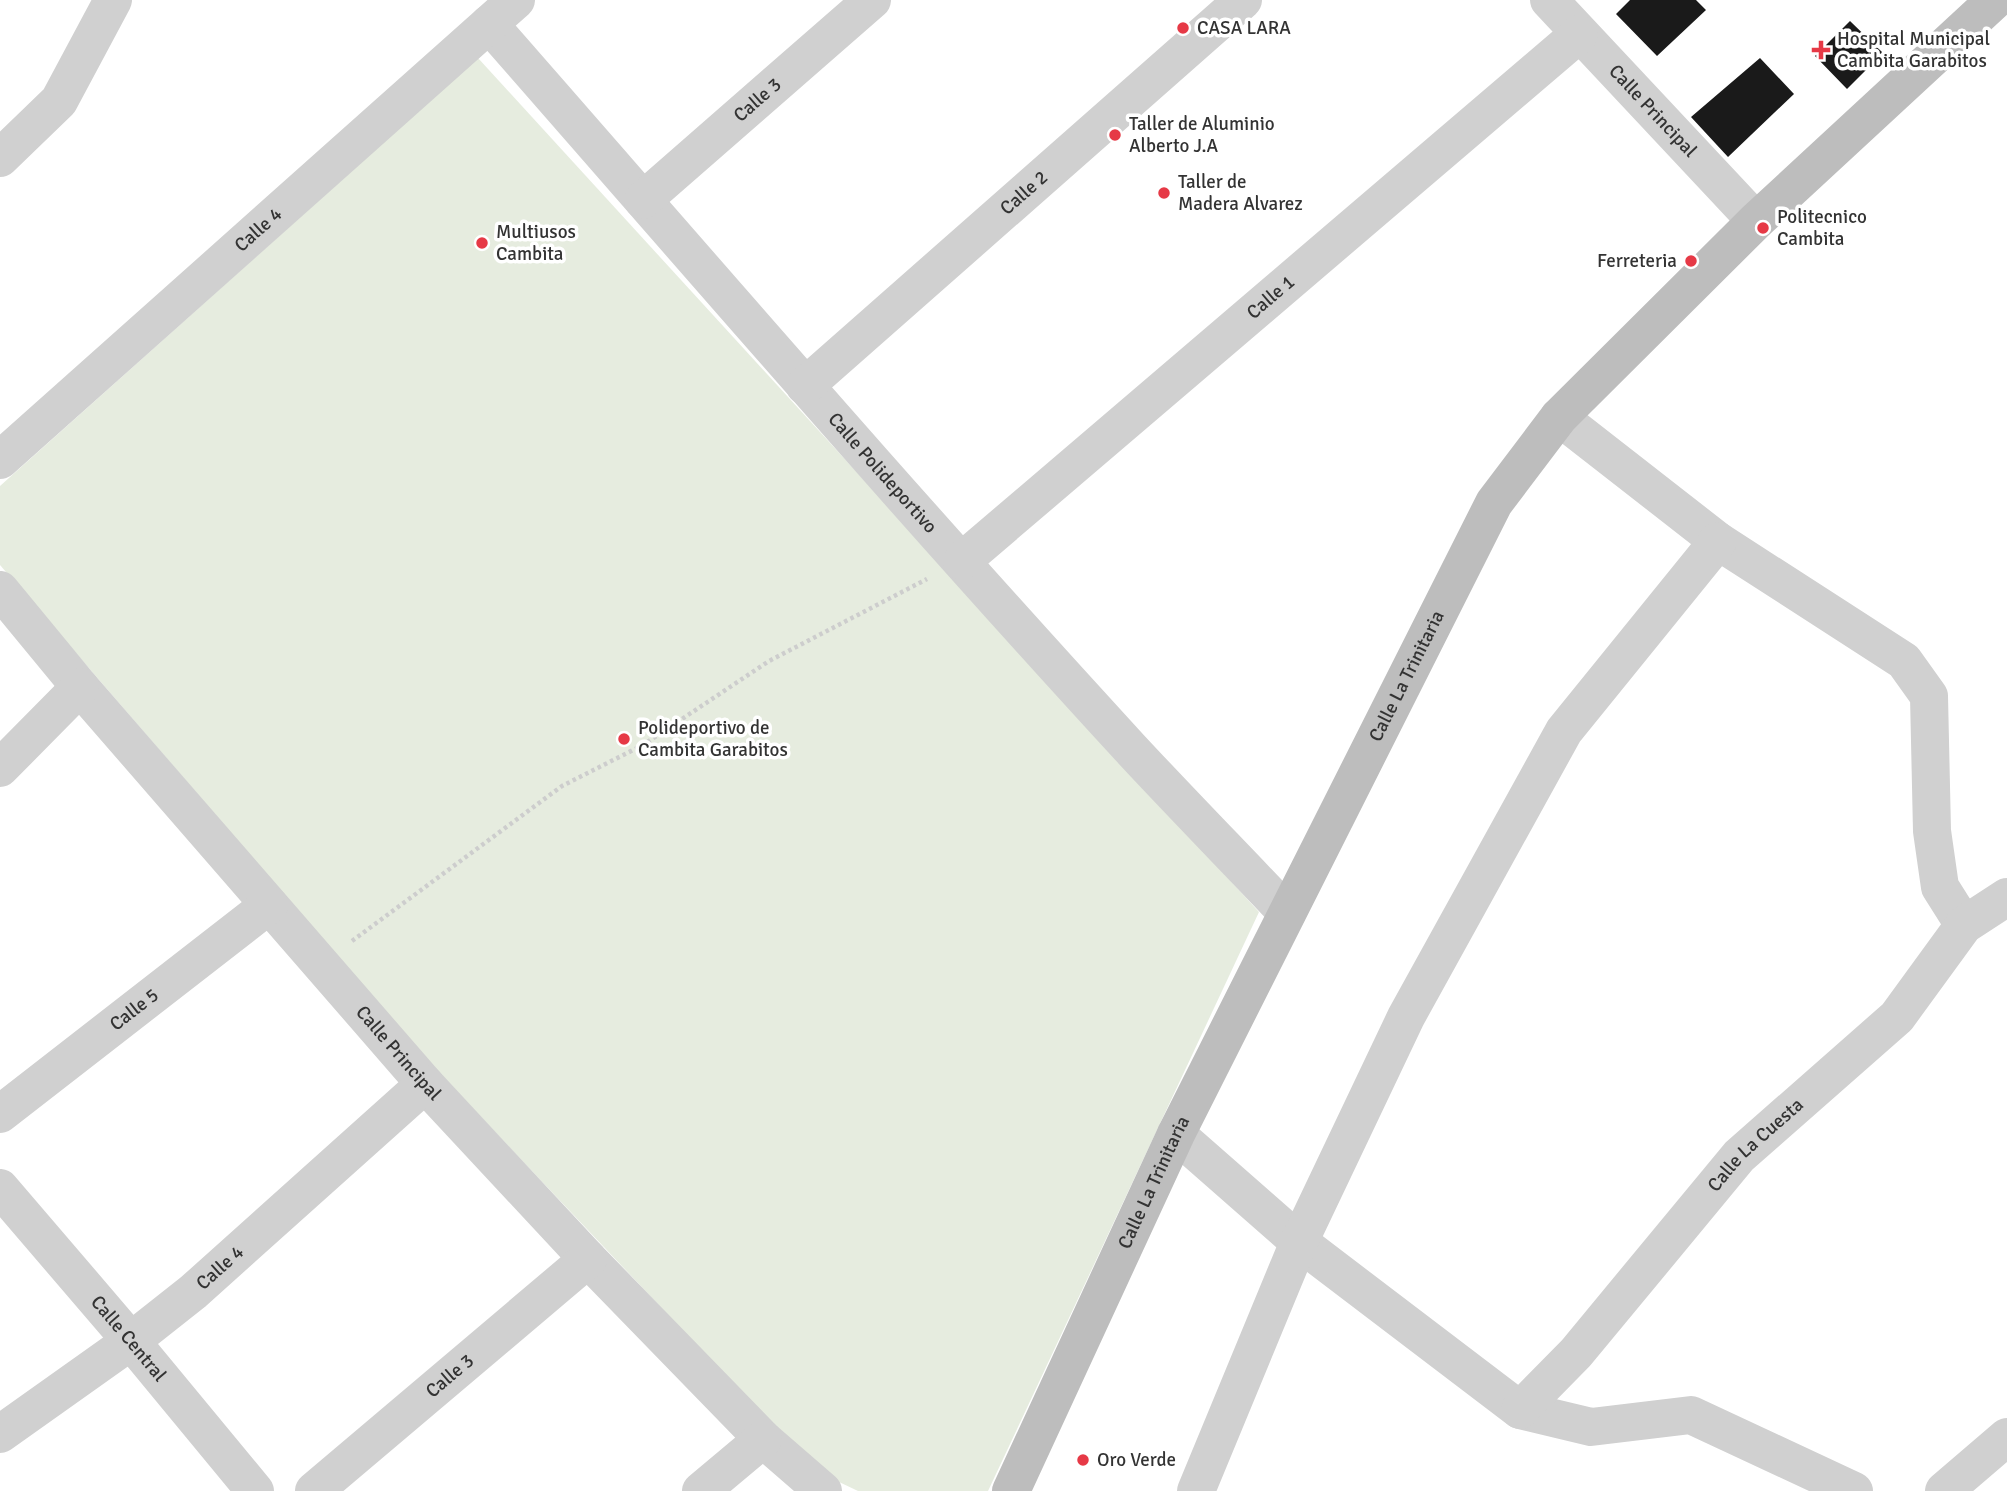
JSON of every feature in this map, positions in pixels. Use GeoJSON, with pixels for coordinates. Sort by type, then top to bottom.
{"type":"FeatureCollection","features":[{"type":"Feature","properties":{"kind":"main road","name":"Calle La Trinitaria"},"geometry":{"type":"LineString","coordinates":[[1011,1491],[1176,1134],[1494,503],[1559,416],[1756,221],[1996,0]]}},
{"type":"Feature","properties":{"kind":"street"},"geometry":{"type":"LineString","coordinates":[[0,158],[59,101],[113,0]]}},
{"type":"Feature","properties":{"kind":"street","name":"Calle 3"},"geometry":{"type":"LineString","coordinates":[[643,200],[872,0]]}},
{"type":"Feature","properties":{"kind":"street","name":"Calle 2"},"geometry":{"type":"LineString","coordinates":[[805,386],[1244,0]]}},
{"type":"Feature","properties":{"kind":"street","name":"Calle Principal"},"geometry":{"type":"LineString","coordinates":[[1549,0],[1756,221]]}},
{"type":"Feature","properties":{"kind":"street","name":"Calle Polideportivo"},"geometry":{"type":"LineString","coordinates":[[503,12],[643,200],[805,386],[1130,748],[1287,914]]}},
{"type":"Feature","properties":{"kind":"street","name":"Calle 4"},"geometry":{"type":"LineString","coordinates":[[0,460],[503,12]]}},
{"type":"Feature","properties":{"kind":"street","name":"Calle 1"},"geometry":{"type":"LineString","coordinates":[[962,561],[1579,34]]}},
{"type":"Feature","properties":{"kind":"street"},"geometry":{"type":"LineString","coordinates":[[1559,416],[1718,541],[1904,661],[1929,696],[1932,831],[1940,887],[1964,925]]}},
{"type":"Feature","properties":{"kind":"street"},"geometry":{"type":"LineString","coordinates":[[1196,1491],[1299,1242],[1406,1017],[1564,731],[1718,541]]}},
{"type":"Feature","properties":{"kind":"street","name":"Calle Principal"},"geometry":{"type":"LineString","coordinates":[[0,590],[80,688],[425,1084],[588,1259],[763,1438],[823,1491]]}},
{"type":"Feature","properties":{"kind":"street"},"geometry":{"type":"LineString","coordinates":[[0,768],[80,688]]}},
{"type":"Feature","properties":{"kind":"street","name":"Calle La Cuesta"},"geometry":{"type":"LineString","coordinates":[[1520,1410],[1576,1353],[1739,1156],[1897,1017],[1964,925],[2007,897]]}},
{"type":"Feature","properties":{"kind":"street","name":"Calle 5"},"geometry":{"type":"LineString","coordinates":[[0,1114],[269,905]]}},
{"type":"Feature","properties":{"kind":"street","name":"Calle 4"},"geometry":{"type":"LineString","coordinates":[[0,1434],[131,1341],[193,1292],[425,1084]]}},
{"type":"Feature","properties":{"kind":"street"},"geometry":{"type":"LineString","coordinates":[[1176,1134],[1299,1242],[1520,1410],[1591,1427],[1690,1415],[1854,1491]]}},
{"type":"Feature","properties":{"kind":"street","name":"Calle Central"},"geometry":{"type":"LineString","coordinates":[[0,1188],[255,1491]]}},
{"type":"Feature","properties":{"kind":"street","name":"Calle 3"},"geometry":{"type":"LineString","coordinates":[[314,1491],[588,1259]]}},
{"type":"Feature","properties":{"kind":"street"},"geometry":{"type":"LineString","coordinates":[[1944,1491],[2007,1437]]}},
{"type":"Feature","properties":{"kind":"street"},"geometry":{"type":"LineString","coordinates":[[701,1491],[763,1438]]}},
{"type":"Feature","properties":{"kind":"path"},"geometry":{"type":"LineString","coordinates":[[321,964],[562,786],[643,746],[769,661],[962,561]]}},
{"type":"Feature","properties":{"kind":"shaded area","name":"Polideportivo de Cambita Garabitos"},"geometry":{"type":"Polygon","coordinates":[[[478,58],[1259,912],[988,1491],[858,1491],[837,1481],[779,1432],[426,1059],[0,565],[0,486],[478,58]]]}},
{"type":"Feature","properties":{"kind":"building"},"geometry":{"type":"Polygon","coordinates":[[[1630,0],[1696,0],[1706,10],[1657,56],[1616,14],[1630,0]]]}},
{"type":"Feature","properties":{"kind":"building"},"geometry":{"type":"Polygon","coordinates":[[[1850,21],[1883,53],[1847,89],[1815,56],[1850,21]]]}},
{"type":"Feature","properties":{"kind":"building"},"geometry":{"type":"Polygon","coordinates":[[[1760,58],[1794,94],[1728,157],[1691,117],[1760,58]]]}},
{"type":"Feature","properties":{"kind":"place","name":"CASA LARA"},"geometry":{"type":"Point","coordinates":[1183,28]}},
{"type":"Feature","properties":{"kind":"place","name":"Hospital Municipal Cambita Garabitos"},"geometry":{"type":"Point","coordinates":[1821,50]}},
{"type":"Feature","properties":{"kind":"place","name":"Taller de Aluminio Alberto J.A"},"geometry":{"type":"Point","coordinates":[1115,135]}},
{"type":"Feature","properties":{"kind":"place","name":"Taller de Madera Alvarez"},"geometry":{"type":"Point","coordinates":[1164,193]}},
{"type":"Feature","properties":{"kind":"place","name":"Politecnico Cambita"},"geometry":{"type":"Point","coordinates":[1763,228]}},
{"type":"Feature","properties":{"kind":"place","name":"Multiusos Cambita"},"geometry":{"type":"Point","coordinates":[482,243]}},
{"type":"Feature","properties":{"kind":"place","name":"Ferreteria"},"geometry":{"type":"Point","coordinates":[1691,261]}},
{"type":"Feature","properties":{"kind":"place","name":"Polideportivo de Cambita Garabitos"},"geometry":{"type":"Point","coordinates":[624,739]}},
{"type":"Feature","properties":{"kind":"place","name":"Oro Verde"},"geometry":{"type":"Point","coordinates":[1083,1460]}}]}
